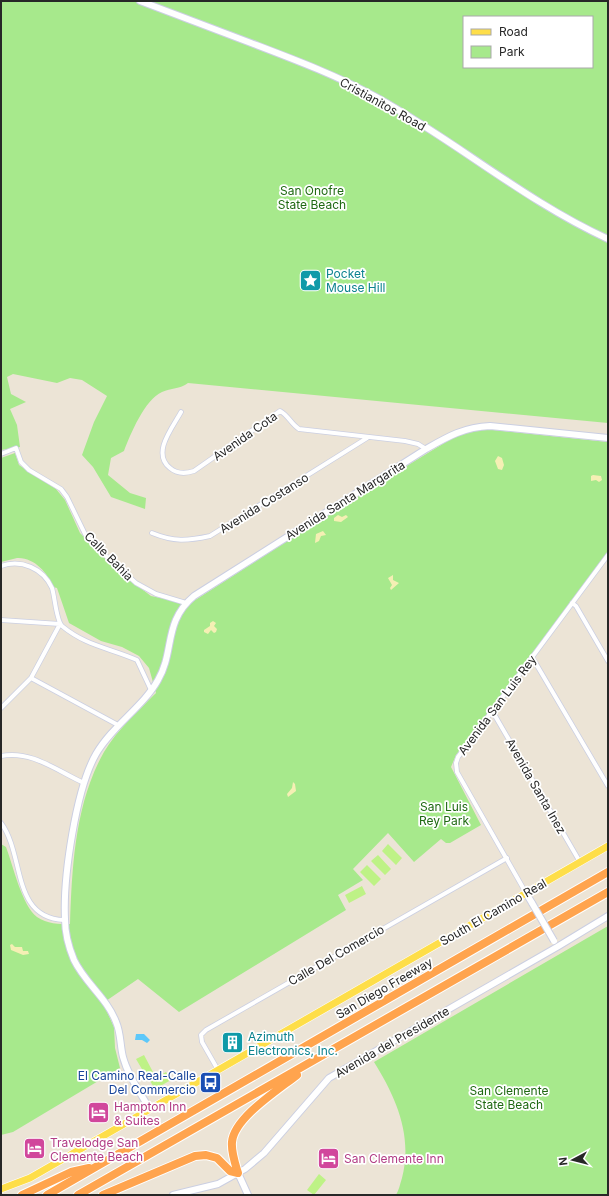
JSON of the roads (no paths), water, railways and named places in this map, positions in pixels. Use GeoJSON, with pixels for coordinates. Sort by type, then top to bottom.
{"type":"FeatureCollection","features":[{"type":"Feature","properties":{"kind":"highway","name":"San Diego Freeway"},"geometry":{"type":"LineString","coordinates":[[47,1195],[608,872]]}},
{"type":"Feature","properties":{"kind":"highway"},"geometry":{"type":"LineString","coordinates":[[78,1195],[608,892]]}},
{"type":"Feature","properties":{"kind":"highway"},"geometry":{"type":"LineString","coordinates":[[103,1195],[195,1156],[213,1156],[223,1162],[230,1171],[238,1173],[232,1143],[234,1131],[248,1115],[314,1061]]}},
{"type":"Feature","properties":{"kind":"highway"},"geometry":{"type":"LineString","coordinates":[[22,1195],[71,1172],[98,1166]]}},
{"type":"Feature","properties":{"kind":"main road","name":"South El Camino Real"},"geometry":{"type":"LineString","coordinates":[[1,1189],[30,1178],[149,1108],[218,1070],[608,846]]}},
{"type":"Feature","properties":{"kind":"street","name":"Cristianitos Road"},"geometry":{"type":"LineString","coordinates":[[140,1],[293,59],[352,84],[431,131],[561,216],[608,239]]}},
{"type":"Feature","properties":{"kind":"street","name":"Avenida Cota"},"geometry":{"type":"LineString","coordinates":[[181,412],[163,446],[162,455],[165,463],[178,473],[185,474],[194,471],[280,411],[285,413],[293,425],[299,429],[367,438],[405,441],[418,444],[426,449]]}},
{"type":"Feature","properties":{"kind":"street","name":"Avenida Santa Margarita"},"geometry":{"type":"LineString","coordinates":[[149,1108],[128,1073],[123,1056],[117,1022],[104,1000],[88,982],[74,960],[64,920],[66,882],[76,815],[84,783],[96,755],[107,737],[151,690],[165,666],[170,636],[176,619],[186,603],[194,596],[452,434],[475,427],[490,426],[608,438]]}},
{"type":"Feature","properties":{"kind":"street","name":"Avenida Costanso"},"geometry":{"type":"LineString","coordinates":[[152,533],[169,540],[196,539],[210,536],[367,438]]}},
{"type":"Feature","properties":{"kind":"street","name":"Calle Bahia"},"geometry":{"type":"LineString","coordinates":[[1,454],[16,448],[21,462],[29,470],[61,490],[67,497],[85,534],[106,556],[136,583],[156,594],[186,603]]}},
{"type":"Feature","properties":{"kind":"street","name":"Avenida San Luis Rey"},"geometry":{"type":"LineString","coordinates":[[555,944],[457,772],[456,763],[458,757],[491,712],[608,556]]}},
{"type":"Feature","properties":{"kind":"street"},"geometry":{"type":"LineString","coordinates":[[1,566],[18,563],[33,567],[43,575],[52,588],[60,624],[31,678],[1,708]]}},
{"type":"Feature","properties":{"kind":"street"},"geometry":{"type":"LineString","coordinates":[[572,603],[576,606],[608,661]]}},
{"type":"Feature","properties":{"kind":"street"},"geometry":{"type":"LineString","coordinates":[[1,620],[60,624],[77,637],[100,648],[122,653],[137,660],[151,690]]}},
{"type":"Feature","properties":{"kind":"street"},"geometry":{"type":"LineString","coordinates":[[532,657],[608,786]]}},
{"type":"Feature","properties":{"kind":"street"},"geometry":{"type":"LineString","coordinates":[[31,678],[118,725]]}},
{"type":"Feature","properties":{"kind":"street","name":"Avenida Santa Inez"},"geometry":{"type":"LineString","coordinates":[[491,712],[494,714],[580,862]]}},
{"type":"Feature","properties":{"kind":"street"},"geometry":{"type":"LineString","coordinates":[[1,756],[23,755],[48,764],[84,783]]}},
{"type":"Feature","properties":{"kind":"street"},"geometry":{"type":"LineString","coordinates":[[1,823],[8,835],[26,895],[31,906],[42,915],[64,920]]}},
{"type":"Feature","properties":{"kind":"street","name":"Calle Del Comercio"},"geometry":{"type":"LineString","coordinates":[[218,1070],[202,1042],[201,1035],[206,1030],[507,858]]}},
{"type":"Feature","properties":{"kind":"street","name":"Avenida del Presidente"},"geometry":{"type":"LineString","coordinates":[[176,1195],[218,1184],[238,1173],[264,1153],[329,1078],[555,944],[608,916]]}},
{"type":"Feature","properties":{"kind":"street"},"geometry":{"type":"LineString","coordinates":[[238,1173],[248,1195]]}},
{"type":"Feature","properties":{"kind":"water"},"geometry":{"type":"Polygon","coordinates":[[[136,1034],[144,1034],[150,1040],[147,1043],[142,1040],[135,1040],[136,1034]]]}},
{"type":"Feature","properties":{"kind":"place","name":"Pocket Mouse Hill"},"geometry":{"type":"Point","coordinates":[310,280]}},
{"type":"Feature","properties":{"kind":"place","name":"Azimuth Electronics, Inc."},"geometry":{"type":"Point","coordinates":[232,1043]}},
{"type":"Feature","properties":{"kind":"place","name":"El Camino Real-Calle Del Commercio"},"geometry":{"type":"Point","coordinates":[211,1082]}},
{"type":"Feature","properties":{"kind":"place","name":"Hampton Inn & Suites"},"geometry":{"type":"Point","coordinates":[99,1113]}},
{"type":"Feature","properties":{"kind":"place","name":"Travelodge San Clemente Beach"},"geometry":{"type":"Point","coordinates":[35,1149]}},
{"type":"Feature","properties":{"kind":"place","name":"San Clemente Inn"},"geometry":{"type":"Point","coordinates":[329,1158]}},
{"type":"Feature","properties":{"kind":"park label","name":"San Onofre State Beach"},"geometry":{"type":"Point","coordinates":[312,197]}},
{"type":"Feature","properties":{"kind":"park label","name":"San Luis Rey Park"},"geometry":{"type":"Point","coordinates":[444,813]}},
{"type":"Feature","properties":{"kind":"park label","name":"San Clemente State Beach"},"geometry":{"type":"Point","coordinates":[509,1097]}}]}
